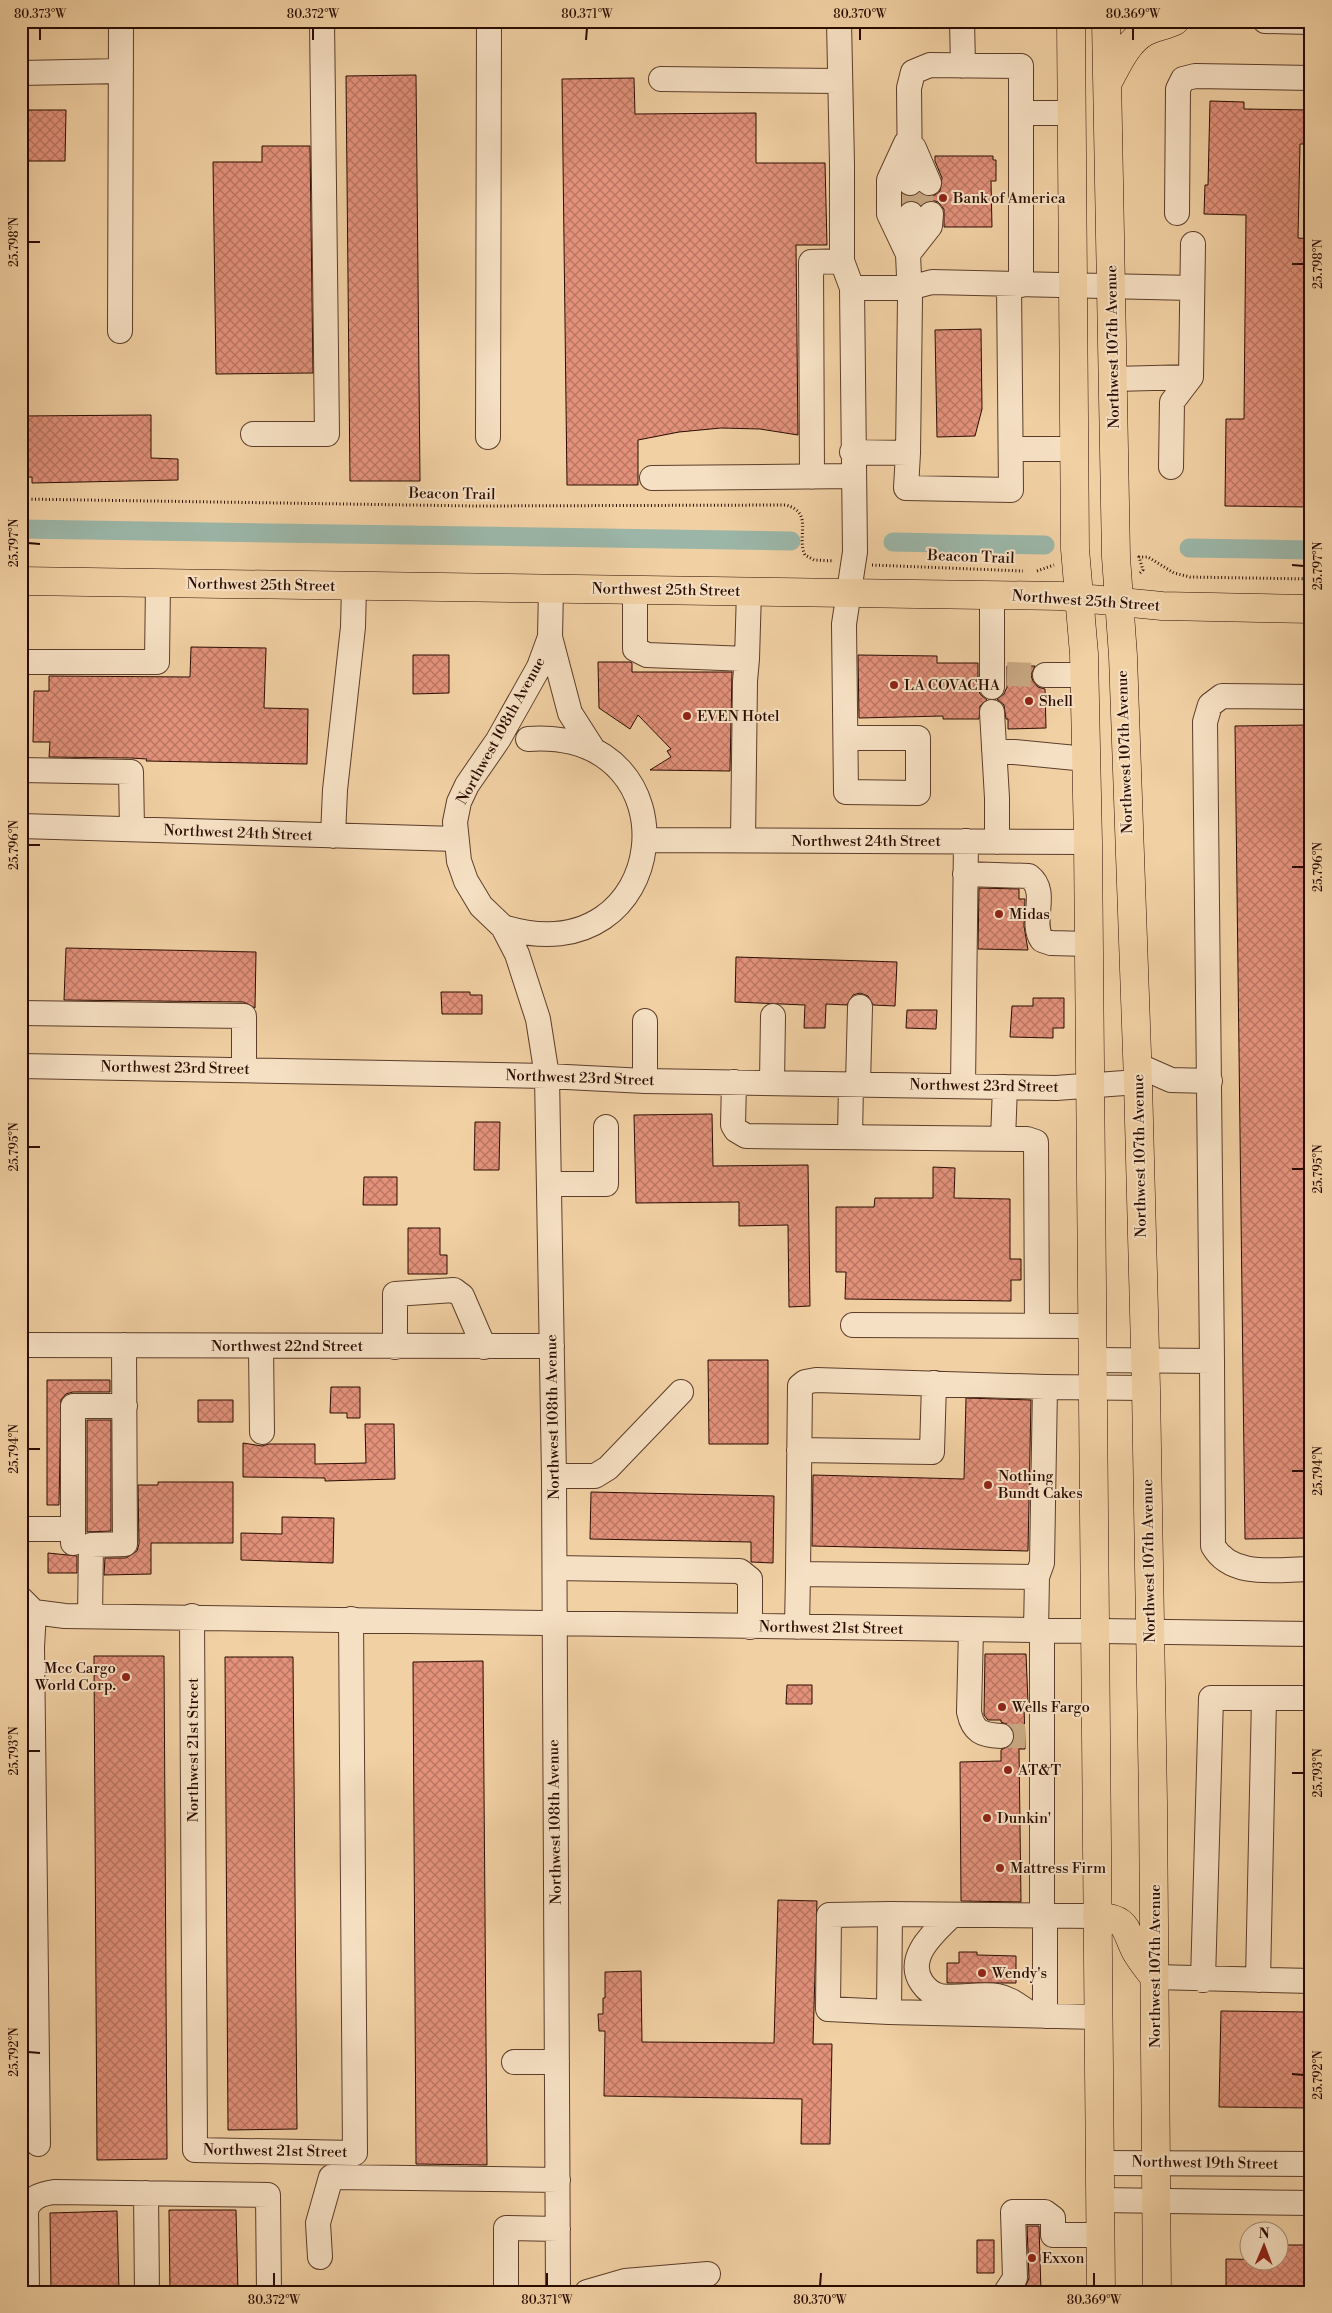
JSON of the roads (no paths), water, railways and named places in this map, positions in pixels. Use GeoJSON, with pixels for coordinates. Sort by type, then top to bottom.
{"type":"FeatureCollection","features":[{"type":"Feature","properties":{"kind":"main road"},"geometry":{"type":"LineString","coordinates":[[1071,21],[1076,549],[1081,599],[1088,842],[1097,2017],[1101,2292]]}},
{"type":"Feature","properties":{"kind":"main road","name":"Northwest 107th Avenue"},"geometry":{"type":"LineString","coordinates":[[1106,21],[1114,379],[1115,522],[1138,1073],[1146,1388],[1151,1632],[1158,2292]]}},
{"type":"Feature","properties":{"kind":"main road"},"geometry":{"type":"LineString","coordinates":[[1108,82],[1136,38],[1147,31],[1175,21]]}},
{"type":"Feature","properties":{"kind":"main road","name":"Northwest 25th Street"},"geometry":{"type":"LineString","coordinates":[[21,581],[1060,596],[1162,606],[1311,609]]}},
{"type":"Feature","properties":{"kind":"main road"},"geometry":{"type":"LineString","coordinates":[[1097,1916],[1112,1918],[1125,1927],[1135,1951],[1154,1977]]}},
{"type":"Feature","properties":{"kind":"street"},"geometry":{"type":"LineString","coordinates":[[120,331],[121,21]]}},
{"type":"Feature","properties":{"kind":"street"},"geometry":{"type":"LineString","coordinates":[[253,434],[327,434],[322,21]]}},
{"type":"Feature","properties":{"kind":"street"},"geometry":{"type":"LineString","coordinates":[[488,21],[488,437]]}},
{"type":"Feature","properties":{"kind":"street"},"geometry":{"type":"LineString","coordinates":[[839,21],[842,261],[852,288],[852,452],[855,552],[844,624],[846,738]]}},
{"type":"Feature","properties":{"kind":"street"},"geometry":{"type":"LineString","coordinates":[[962,21],[963,66]]}},
{"type":"Feature","properties":{"kind":"street"},"geometry":{"type":"LineString","coordinates":[[1266,21],[1311,22]]}},
{"type":"Feature","properties":{"kind":"street"},"geometry":{"type":"LineString","coordinates":[[916,182],[909,137],[909,88],[913,72],[930,65],[1021,66],[1022,113],[1013,290],[1012,490],[906,488],[910,294],[908,254],[916,214]]}},
{"type":"Feature","properties":{"kind":"street"},"geometry":{"type":"LineString","coordinates":[[21,73],[121,71]]}},
{"type":"Feature","properties":{"kind":"street"},"geometry":{"type":"LineString","coordinates":[[1177,213],[1178,89],[1183,79],[1195,76],[1311,78]]}},
{"type":"Feature","properties":{"kind":"street"},"geometry":{"type":"LineString","coordinates":[[661,79],[839,81]]}},
{"type":"Feature","properties":{"kind":"street"},"geometry":{"type":"LineString","coordinates":[[1022,113],[1072,113]]}},
{"type":"Feature","properties":{"kind":"street"},"geometry":{"type":"LineString","coordinates":[[908,254],[889,214],[889,180],[909,137]]}},
{"type":"Feature","properties":{"kind":"street"},"geometry":{"type":"LineString","coordinates":[[1171,467],[1172,402],[1190,377],[1193,244]]}},
{"type":"Feature","properties":{"kind":"street"},"geometry":{"type":"LineString","coordinates":[[812,477],[811,262],[842,261]]}},
{"type":"Feature","properties":{"kind":"street"},"geometry":{"type":"LineString","coordinates":[[852,288],[910,294],[932,282],[1013,290],[1073,286],[1192,288]]}},
{"type":"Feature","properties":{"kind":"street"},"geometry":{"type":"LineString","coordinates":[[1114,379],[1190,377]]}},
{"type":"Feature","properties":{"kind":"street"},"geometry":{"type":"LineString","coordinates":[[1012,449],[1075,449]]}},
{"type":"Feature","properties":{"kind":"street"},"geometry":{"type":"LineString","coordinates":[[852,452],[908,453]]}},
{"type":"Feature","properties":{"kind":"street"},"geometry":{"type":"LineString","coordinates":[[652,478],[853,476]]}},
{"type":"Feature","properties":{"kind":"street"},"geometry":{"type":"LineString","coordinates":[[21,662],[157,662],[158,583]]}},
{"type":"Feature","properties":{"kind":"street"},"geometry":{"type":"LineString","coordinates":[[333,836],[335,790],[354,627],[354,586]]}},
{"type":"Feature","properties":{"kind":"street","name":"Northwest 108th Avenue"},"geometry":{"type":"LineString","coordinates":[[551,588],[550,637],[539,667],[498,740],[467,785],[459,802],[455,822],[459,861],[466,881],[481,906],[503,926],[517,954],[527,981],[538,1020],[547,1076],[555,1568],[558,2292]]}},
{"type":"Feature","properties":{"kind":"street"},"geometry":{"type":"LineString","coordinates":[[635,590],[635,649],[648,655],[747,659]]}},
{"type":"Feature","properties":{"kind":"street"},"geometry":{"type":"LineString","coordinates":[[743,840],[744,682],[747,659],[748,591]]}},
{"type":"Feature","properties":{"kind":"street"},"geometry":{"type":"LineString","coordinates":[[992,595],[997,679]]}},
{"type":"Feature","properties":{"kind":"street"},"geometry":{"type":"LineString","coordinates":[[550,637],[570,713],[593,749]]}},
{"type":"Feature","properties":{"kind":"street"},"geometry":{"type":"LineString","coordinates":[[1045,675],[1084,675]]}},
{"type":"Feature","properties":{"kind":"street"},"geometry":{"type":"LineString","coordinates":[[1311,697],[1222,696],[1210,705],[1205,722],[1210,1081],[1213,1546],[1219,1556],[1228,1563],[1242,1568],[1311,1569]]}},
{"type":"Feature","properties":{"kind":"street"},"geometry":{"type":"LineString","coordinates":[[992,712],[997,798],[997,842]]}},
{"type":"Feature","properties":{"kind":"street"},"geometry":{"type":"LineString","coordinates":[[503,926],[524,933],[545,935],[567,933],[588,926],[606,915],[622,900],[634,882],[642,861],[645,840],[644,818],[637,797],[626,778],[611,761],[593,749],[572,741],[550,737],[528,739]]}},
{"type":"Feature","properties":{"kind":"street"},"geometry":{"type":"LineString","coordinates":[[994,750],[1086,759]]}},
{"type":"Feature","properties":{"kind":"street"},"geometry":{"type":"LineString","coordinates":[[21,770],[131,772],[132,829]]}},
{"type":"Feature","properties":{"kind":"street","name":"Northwest 24th Street"},"geometry":{"type":"LineString","coordinates":[[21,826],[456,839]]}},
{"type":"Feature","properties":{"kind":"street","name":"Northwest 24th Street"},"geometry":{"type":"LineString","coordinates":[[645,840],[1088,842]]}},
{"type":"Feature","properties":{"kind":"street"},"geometry":{"type":"LineString","coordinates":[[963,1086],[966,841]]}},
{"type":"Feature","properties":{"kind":"street"},"geometry":{"type":"LineString","coordinates":[[965,874],[1029,876],[1035,881],[1038,888],[1038,930],[1042,940],[1051,943],[1088,944]]}},
{"type":"Feature","properties":{"kind":"street"},"geometry":{"type":"LineString","coordinates":[[850,1137],[860,1007]]}},
{"type":"Feature","properties":{"kind":"street"},"geometry":{"type":"LineString","coordinates":[[21,1012],[244,1016],[244,1070]]}},
{"type":"Feature","properties":{"kind":"street"},"geometry":{"type":"LineString","coordinates":[[772,1082],[773,1016]]}},
{"type":"Feature","properties":{"kind":"street"},"geometry":{"type":"LineString","coordinates":[[645,1021],[645,1081]]}},
{"type":"Feature","properties":{"kind":"street","name":"Northwest 23rd Street"},"geometry":{"type":"LineString","coordinates":[[21,1066],[547,1076],[645,1081],[1056,1088],[1090,1085],[1138,1073]]}},
{"type":"Feature","properties":{"kind":"street"},"geometry":{"type":"LineString","coordinates":[[1138,1073],[1171,1080],[1210,1081]]}},
{"type":"Feature","properties":{"kind":"street"},"geometry":{"type":"LineString","coordinates":[[734,1082],[733,1125],[741,1134],[1034,1140],[1037,1145],[1036,1326]]}},
{"type":"Feature","properties":{"kind":"street"},"geometry":{"type":"LineString","coordinates":[[1004,1139],[1005,1087]]}},
{"type":"Feature","properties":{"kind":"street"},"geometry":{"type":"LineString","coordinates":[[549,1184],[606,1184],[606,1127]]}},
{"type":"Feature","properties":{"kind":"street"},"geometry":{"type":"LineString","coordinates":[[395,1346],[395,1294],[454,1290],[462,1296],[484,1347]]}},
{"type":"Feature","properties":{"kind":"street"},"geometry":{"type":"LineString","coordinates":[[853,1325],[1092,1326]]}},
{"type":"Feature","properties":{"kind":"street","name":"Northwest 22nd Street"},"geometry":{"type":"LineString","coordinates":[[21,1345],[261,1347],[552,1346]]}},
{"type":"Feature","properties":{"kind":"street"},"geometry":{"type":"LineString","coordinates":[[124,1345],[125,1544],[73,1545],[73,1406],[124,1406]]}},
{"type":"Feature","properties":{"kind":"street"},"geometry":{"type":"LineString","coordinates":[[261,1347],[262,1432]]}},
{"type":"Feature","properties":{"kind":"street"},"geometry":{"type":"LineString","coordinates":[[1092,1360],[1212,1360]]}},
{"type":"Feature","properties":{"kind":"street"},"geometry":{"type":"LineString","coordinates":[[797,1627],[800,1386],[805,1382],[816,1380],[1045,1388],[1146,1388]]}},
{"type":"Feature","properties":{"kind":"street"},"geometry":{"type":"LineString","coordinates":[[799,1450],[932,1452],[934,1383]]}},
{"type":"Feature","properties":{"kind":"street"},"geometry":{"type":"LineString","coordinates":[[1040,2016],[1044,1916],[1034,1736],[1039,1631],[1037,1577],[1042,1563],[1045,1388]]}},
{"type":"Feature","properties":{"kind":"street"},"geometry":{"type":"LineString","coordinates":[[554,1476],[595,1476],[608,1468],[681,1392]]}},
{"type":"Feature","properties":{"kind":"street"},"geometry":{"type":"LineString","coordinates":[[21,1529],[73,1529]]}},
{"type":"Feature","properties":{"kind":"street"},"geometry":{"type":"LineString","coordinates":[[90,1616],[91,1545]]}},
{"type":"Feature","properties":{"kind":"street"},"geometry":{"type":"LineString","coordinates":[[555,1568],[740,1571],[750,1579],[750,1627]]}},
{"type":"Feature","properties":{"kind":"street"},"geometry":{"type":"LineString","coordinates":[[798,1574],[1037,1577]]}},
{"type":"Feature","properties":{"kind":"street","name":"Northwest 21st Street"},"geometry":{"type":"LineString","coordinates":[[38,2144],[32,1647],[28,1605],[54,1616],[192,1616],[750,1627],[1311,1634]]}},
{"type":"Feature","properties":{"kind":"street","name":"Northwest 21st Street"},"geometry":{"type":"LineString","coordinates":[[192,1616],[195,2150],[355,2153],[351,1619]]}},
{"type":"Feature","properties":{"kind":"street"},"geometry":{"type":"LineString","coordinates":[[971,1630],[969,1712],[971,1724],[975,1729],[984,1734],[1001,1736]]}},
{"type":"Feature","properties":{"kind":"street"},"geometry":{"type":"LineString","coordinates":[[1203,1980],[1211,1698],[1311,1698]]}},
{"type":"Feature","properties":{"kind":"street"},"geometry":{"type":"LineString","coordinates":[[1258,1980],[1264,1698]]}},
{"type":"Feature","properties":{"kind":"street"},"geometry":{"type":"LineString","coordinates":[[889,2012],[890,1914]]}},
{"type":"Feature","properties":{"kind":"street"},"geometry":{"type":"LineString","coordinates":[[1097,1916],[829,1915],[828,2009],[1097,2017]]}},
{"type":"Feature","properties":{"kind":"street"},"geometry":{"type":"LineString","coordinates":[[952,1915],[922,1948],[917,1962],[918,1974],[928,1991],[939,1996],[998,1996],[1008,1999],[1040,2016]]}},
{"type":"Feature","properties":{"kind":"street"},"geometry":{"type":"LineString","coordinates":[[1154,1977],[1203,1980],[1311,1981]]}},
{"type":"Feature","properties":{"kind":"street"},"geometry":{"type":"LineString","coordinates":[[514,2062],[557,2062]]}},
{"type":"Feature","properties":{"kind":"street","name":"Northwest 19th Street"},"geometry":{"type":"LineString","coordinates":[[1100,2163],[1311,2164]]}},
{"type":"Feature","properties":{"kind":"street"},"geometry":{"type":"LineString","coordinates":[[320,2257],[318,2223],[331,2176],[558,2180]]}},
{"type":"Feature","properties":{"kind":"street"},"geometry":{"type":"LineString","coordinates":[[26,2292],[26,2211],[28,2204],[34,2198],[54,2192],[268,2195],[269,2292]]}},
{"type":"Feature","properties":{"kind":"street"},"geometry":{"type":"LineString","coordinates":[[146,2193],[148,2292]]}},
{"type":"Feature","properties":{"kind":"street"},"geometry":{"type":"LineString","coordinates":[[1100,2200],[1311,2203]]}},
{"type":"Feature","properties":{"kind":"street"},"geometry":{"type":"LineString","coordinates":[[1006,2292],[1015,2278],[1013,2212],[1045,2212],[1053,2218],[1053,2235],[1100,2235]]}},
{"type":"Feature","properties":{"kind":"street"},"geometry":{"type":"LineString","coordinates":[[506,2292],[506,2228],[558,2229]]}},
{"type":"Feature","properties":{"kind":"street"},"geometry":{"type":"LineString","coordinates":[[586,2292],[625,2281],[708,2274]]}},
{"type":"Feature","properties":{"kind":"waterway"},"geometry":{"type":"LineString","coordinates":[[21,529],[791,541]]}},
{"type":"Feature","properties":{"kind":"waterway"},"geometry":{"type":"LineString","coordinates":[[893,542],[1045,545]]}},
{"type":"Feature","properties":{"kind":"waterway"},"geometry":{"type":"LineString","coordinates":[[1189,548],[1311,550]]}},
{"type":"Feature","properties":{"kind":"tunnel"},"geometry":{"type":"LineString","coordinates":[[921,182],[922,214]]}},
{"type":"Feature","properties":{"kind":"tunnel"},"geometry":{"type":"LineString","coordinates":[[902,183],[902,214]]}},
{"type":"Feature","properties":{"kind":"tunnel"},"geometry":{"type":"LineString","coordinates":[[1007,674],[1045,675]]}},
{"type":"Feature","properties":{"kind":"tunnel"},"geometry":{"type":"LineString","coordinates":[[1001,1736],[1025,1736]]}},
{"type":"Feature","properties":{"kind":"place","name":"Bank of America"},"geometry":{"type":"Point","coordinates":[943,198]}},
{"type":"Feature","properties":{"kind":"place","name":"LA COVACHA"},"geometry":{"type":"Point","coordinates":[894,685]}},
{"type":"Feature","properties":{"kind":"place","name":"Shell"},"geometry":{"type":"Point","coordinates":[1029,701]}},
{"type":"Feature","properties":{"kind":"place","name":"EVEN Hotel"},"geometry":{"type":"Point","coordinates":[687,716]}},
{"type":"Feature","properties":{"kind":"place","name":"Midas"},"geometry":{"type":"Point","coordinates":[999,914]}},
{"type":"Feature","properties":{"kind":"place","name":"Nothing Bundt Cakes"},"geometry":{"type":"Point","coordinates":[988,1485]}},
{"type":"Feature","properties":{"kind":"place","name":"Mcc Cargo World Corp."},"geometry":{"type":"Point","coordinates":[126,1677]}},
{"type":"Feature","properties":{"kind":"place","name":"Wells Fargo"},"geometry":{"type":"Point","coordinates":[1002,1707]}},
{"type":"Feature","properties":{"kind":"place","name":"AT&T"},"geometry":{"type":"Point","coordinates":[1008,1770]}},
{"type":"Feature","properties":{"kind":"place","name":"Dunkin'"},"geometry":{"type":"Point","coordinates":[987,1818]}},
{"type":"Feature","properties":{"kind":"place","name":"Mattress Firm"},"geometry":{"type":"Point","coordinates":[1000,1868]}},
{"type":"Feature","properties":{"kind":"place","name":"Wendy's"},"geometry":{"type":"Point","coordinates":[982,1973]}},
{"type":"Feature","properties":{"kind":"place","name":"Exxon"},"geometry":{"type":"Point","coordinates":[1032,2258]}}]}
